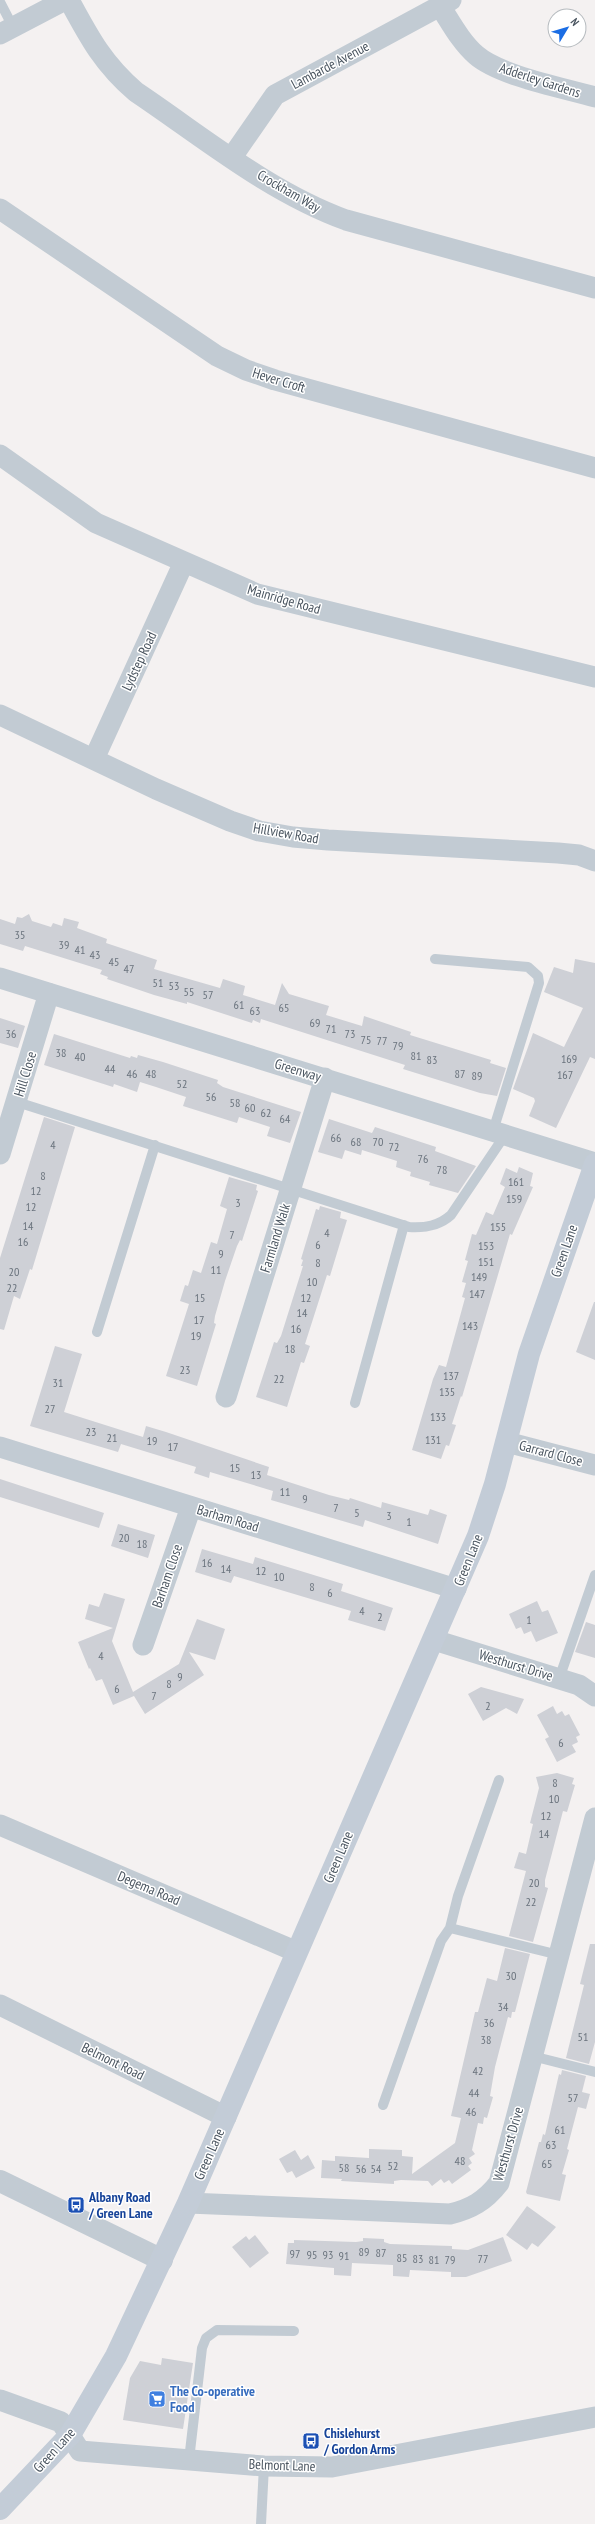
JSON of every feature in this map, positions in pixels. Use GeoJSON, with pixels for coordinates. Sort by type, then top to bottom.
{"type":"FeatureCollection","features":[{"type":"Feature","properties":{"kind":"main road","name":"Green Lane"},"geometry":{"type":"LineString","coordinates":[[0,2509],[70,2435],[116,2356],[188,2203],[478,1536],[506,1442],[529,1354],[595,1163]]}},
{"type":"Feature","properties":{"kind":"street"},"geometry":{"type":"LineString","coordinates":[[6,30],[65,0]]}},
{"type":"Feature","properties":{"kind":"street","name":"Crockham Way"},"geometry":{"type":"LineString","coordinates":[[69,0],[95,47],[115,74],[136,92],[286,193],[315,208],[346,220],[595,288]]}},
{"type":"Feature","properties":{"kind":"street","name":"Lambarde Avenue"},"geometry":{"type":"LineString","coordinates":[[232,157],[275,95],[446,3]]}},
{"type":"Feature","properties":{"kind":"street","name":"Adderley Gardens"},"geometry":{"type":"LineString","coordinates":[[446,3],[461,39],[477,56],[502,69],[595,97]]}},
{"type":"Feature","properties":{"kind":"street","name":"Hever Croft"},"geometry":{"type":"LineString","coordinates":[[0,209],[217,356],[246,370],[275,380],[595,468]]}},
{"type":"Feature","properties":{"kind":"street","name":"Mainridge Road"},"geometry":{"type":"LineString","coordinates":[[0,455],[96,523],[257,594],[595,677]]}},
{"type":"Feature","properties":{"kind":"street","name":"Lydstep Road"},"geometry":{"type":"LineString","coordinates":[[94,759],[184,562]]}},
{"type":"Feature","properties":{"kind":"street","name":"Hillview Road"},"geometry":{"type":"LineString","coordinates":[[0,715],[230,822],[266,832],[328,840],[558,853],[579,855],[595,861]]}},
{"type":"Feature","properties":{"kind":"street","name":"Greenway"},"geometry":{"type":"LineString","coordinates":[[0,978],[595,1163]]}},
{"type":"Feature","properties":{"kind":"street","name":"Hill Close"},"geometry":{"type":"LineString","coordinates":[[0,1154],[49,994]]}},
{"type":"Feature","properties":{"kind":"street","name":"Farmland Walk"},"geometry":{"type":"LineString","coordinates":[[226,1397],[324,1078]]}},
{"type":"Feature","properties":{"kind":"street","name":"Garrard Close"},"geometry":{"type":"LineString","coordinates":[[506,1442],[594,1472]]}},
{"type":"Feature","properties":{"kind":"street","name":"Barham Road"},"geometry":{"type":"LineString","coordinates":[[0,1447],[456,1589]]}},
{"type":"Feature","properties":{"kind":"street","name":"Barham Close"},"geometry":{"type":"LineString","coordinates":[[143,1645],[191,1507]]}},
{"type":"Feature","properties":{"kind":"street","name":"Westhurst Drive"},"geometry":{"type":"LineString","coordinates":[[434,1640],[579,1685],[595,1696]]}},
{"type":"Feature","properties":{"kind":"street","name":"Westhurst Drive"},"geometry":{"type":"LineString","coordinates":[[188,2203],[450,2214],[467,2210],[488,2198],[499,2183],[559,1955],[591,1849],[595,1818]]}},
{"type":"Feature","properties":{"kind":"street","name":"Degema Road"},"geometry":{"type":"LineString","coordinates":[[0,1825],[297,1952]]}},
{"type":"Feature","properties":{"kind":"street","name":"Belmont Road"},"geometry":{"type":"LineString","coordinates":[[0,2005],[226,2117]]}},
{"type":"Feature","properties":{"kind":"street"},"geometry":{"type":"LineString","coordinates":[[0,2181],[162,2260]]}},
{"type":"Feature","properties":{"kind":"street"},"geometry":{"type":"LineString","coordinates":[[0,2400],[61,2422],[70,2435]]}},
{"type":"Feature","properties":{"kind":"street","name":"Belmont Lane"},"geometry":{"type":"LineString","coordinates":[[70,2435],[80,2451],[264,2466],[332,2467],[595,2417]]}},
{"type":"Feature","properties":{"kind":"lane"},"geometry":{"type":"LineString","coordinates":[[0,2],[6,30]]}},
{"type":"Feature","properties":{"kind":"lane"},"geometry":{"type":"LineString","coordinates":[[17,1102],[404,1225],[423,1228],[444,1221],[451,1215],[499,1133],[539,983],[538,976],[528,967],[436,959]]}},
{"type":"Feature","properties":{"kind":"lane"},"geometry":{"type":"LineString","coordinates":[[97,1332],[154,1146]]}},
{"type":"Feature","properties":{"kind":"lane"},"geometry":{"type":"LineString","coordinates":[[355,1403],[404,1225]]}},
{"type":"Feature","properties":{"kind":"lane"},"geometry":{"type":"LineString","coordinates":[[559,1679],[595,1575]]}},
{"type":"Feature","properties":{"kind":"lane"},"geometry":{"type":"LineString","coordinates":[[383,2105],[441,1941],[450,1928],[458,1896],[499,1780]]}},
{"type":"Feature","properties":{"kind":"lane"},"geometry":{"type":"LineString","coordinates":[[450,1928],[559,1955]]}},
{"type":"Feature","properties":{"kind":"lane"},"geometry":{"type":"LineString","coordinates":[[532,2056],[595,2072]]}},
{"type":"Feature","properties":{"kind":"lane"},"geometry":{"type":"LineString","coordinates":[[189,2460],[202,2348],[206,2338],[217,2330],[294,2331]]}},
{"type":"Feature","properties":{"kind":"lane"},"geometry":{"type":"LineString","coordinates":[[261,2524],[264,2466]]}},
{"type":"Feature","properties":{"kind":"building"},"geometry":{"type":"Polygon","coordinates":[[[29,914],[32,921],[51,927],[53,923],[62,926],[64,918],[79,922],[77,928],[107,939],[106,943],[157,960],[154,969],[220,988],[223,979],[245,986],[243,995],[275,1005],[282,983],[289,994],[329,1006],[326,1015],[362,1026],[364,1016],[411,1032],[410,1035],[491,1060],[490,1063],[506,1068],[497,1096],[480,1093],[403,1069],[405,1065],[261,1019],[260,1023],[253,1020],[252,1023],[187,1002],[187,1004],[154,995],[107,979],[108,977],[100,974],[102,970],[25,946],[23,951],[0,944],[0,919],[15,924],[17,917],[22,918],[29,914]]]}},
{"type":"Feature","properties":{"kind":"building"},"geometry":{"type":"Polygon","coordinates":[[[575,959],[595,963],[595,1059],[590,1057],[556,1128],[529,1116],[535,1101],[534,1098],[513,1089],[533,1033],[564,1047],[583,1008],[544,992],[554,967],[573,973],[575,959]]]}},
{"type":"Feature","properties":{"kind":"building"},"geometry":{"type":"Polygon","coordinates":[[[0,1018],[25,1026],[18,1048],[0,1043],[0,1018]]]}},
{"type":"Feature","properties":{"kind":"building"},"geometry":{"type":"Polygon","coordinates":[[[54,1034],[130,1058],[131,1056],[137,1058],[138,1055],[163,1062],[218,1080],[217,1083],[223,1087],[301,1112],[290,1143],[267,1136],[270,1127],[239,1117],[237,1123],[183,1106],[186,1097],[156,1087],[140,1082],[137,1092],[114,1084],[113,1087],[44,1065],[54,1034]]]}},
{"type":"Feature","properties":{"kind":"building"},"geometry":{"type":"Polygon","coordinates":[[[44,1117],[75,1127],[32,1270],[30,1269],[20,1299],[14,1296],[4,1330],[0,1329],[0,1258],[44,1117]]]}},
{"type":"Feature","properties":{"kind":"building"},"geometry":{"type":"Polygon","coordinates":[[[329,1119],[372,1133],[375,1127],[436,1147],[435,1151],[476,1166],[458,1193],[429,1185],[430,1182],[410,1176],[411,1172],[396,1167],[397,1161],[362,1150],[361,1155],[345,1150],[342,1159],[318,1152],[329,1119]]]}},
{"type":"Feature","properties":{"kind":"building"},"geometry":{"type":"Polygon","coordinates":[[[519,1167],[533,1173],[530,1186],[533,1187],[512,1235],[510,1234],[462,1397],[461,1396],[452,1424],[456,1425],[449,1446],[446,1445],[441,1459],[412,1450],[433,1379],[439,1365],[446,1367],[456,1331],[465,1298],[462,1297],[466,1283],[462,1282],[468,1261],[465,1260],[472,1234],[476,1235],[486,1212],[493,1215],[505,1187],[500,1184],[506,1168],[517,1173],[519,1167]]]}},
{"type":"Feature","properties":{"kind":"building"},"geometry":{"type":"Polygon","coordinates":[[[229,1177],[257,1185],[256,1190],[258,1191],[242,1241],[240,1240],[237,1246],[225,1281],[215,1316],[214,1323],[216,1324],[197,1386],[166,1376],[189,1304],[180,1301],[185,1285],[188,1286],[193,1270],[201,1273],[211,1242],[217,1244],[227,1209],[220,1206],[229,1177]]]}},
{"type":"Feature","properties":{"kind":"building"},"geometry":{"type":"Polygon","coordinates":[[[320,1206],[341,1212],[340,1218],[347,1220],[330,1276],[327,1275],[305,1344],[310,1346],[304,1363],[301,1362],[287,1407],[256,1397],[274,1342],[277,1343],[281,1336],[303,1266],[301,1266],[303,1260],[301,1259],[316,1209],[319,1210],[320,1206]]]}},
{"type":"Feature","properties":{"kind":"building"},"geometry":{"type":"Polygon","coordinates":[[[595,1302],[595,1360],[576,1352],[595,1302]]]}},
{"type":"Feature","properties":{"kind":"building"},"geometry":{"type":"Polygon","coordinates":[[[55,1346],[82,1354],[64,1412],[143,1437],[146,1426],[166,1432],[269,1467],[267,1475],[329,1495],[349,1500],[350,1498],[381,1508],[382,1502],[428,1515],[430,1509],[447,1515],[438,1544],[365,1520],[363,1527],[271,1500],[273,1491],[210,1472],[209,1478],[194,1473],[196,1467],[121,1444],[118,1452],[30,1426],[55,1346]]]}},
{"type":"Feature","properties":{"kind":"building"},"geometry":{"type":"Polygon","coordinates":[[[0,1479],[104,1513],[99,1528],[0,1497],[0,1479]]]}},
{"type":"Feature","properties":{"kind":"building"},"geometry":{"type":"Polygon","coordinates":[[[118,1524],[155,1535],[148,1558],[111,1546],[118,1524]]]}},
{"type":"Feature","properties":{"kind":"building"},"geometry":{"type":"Polygon","coordinates":[[[202,1549],[253,1564],[255,1557],[343,1584],[341,1591],[393,1608],[385,1631],[348,1620],[351,1611],[234,1576],[231,1583],[195,1572],[202,1549]]]}},
{"type":"Feature","properties":{"kind":"building"},"geometry":{"type":"Polygon","coordinates":[[[104,1593],[125,1599],[112,1641],[133,1692],[179,1664],[197,1619],[225,1629],[215,1660],[189,1652],[204,1675],[145,1714],[134,1696],[113,1705],[102,1679],[96,1681],[90,1668],[89,1669],[78,1642],[113,1628],[85,1619],[89,1604],[99,1607],[104,1593]]]}},
{"type":"Feature","properties":{"kind":"building"},"geometry":{"type":"Polygon","coordinates":[[[537,1601],[542,1612],[548,1610],[558,1633],[536,1642],[531,1631],[524,1634],[521,1627],[516,1629],[509,1614],[537,1601]]]}},
{"type":"Feature","properties":{"kind":"building"},"geometry":{"type":"Polygon","coordinates":[[[586,1622],[595,1625],[595,1658],[575,1652],[586,1622]]]}},
{"type":"Feature","properties":{"kind":"building"},"geometry":{"type":"Polygon","coordinates":[[[481,1687],[524,1699],[517,1714],[506,1708],[483,1721],[468,1694],[481,1687]]]}},
{"type":"Feature","properties":{"kind":"building"},"geometry":{"type":"Polygon","coordinates":[[[553,1706],[557,1714],[562,1711],[565,1716],[569,1714],[580,1735],[576,1737],[578,1742],[572,1745],[576,1752],[557,1762],[545,1739],[549,1737],[537,1715],[553,1706]]]}},
{"type":"Feature","properties":{"kind":"building"},"geometry":{"type":"Polygon","coordinates":[[[557,1773],[574,1778],[572,1784],[575,1785],[567,1812],[563,1811],[545,1880],[545,1887],[548,1888],[533,1942],[509,1936],[526,1871],[514,1868],[519,1852],[526,1854],[533,1824],[530,1823],[539,1788],[536,1777],[557,1773]]]}},
{"type":"Feature","properties":{"kind":"building"},"geometry":{"type":"Polygon","coordinates":[[[590,1944],[595,1944],[595,2042],[589,2064],[566,2058],[584,1985],[580,1984],[590,1944]]]}},
{"type":"Feature","properties":{"kind":"building"},"geometry":{"type":"Polygon","coordinates":[[[505,1948],[530,1954],[515,2012],[512,2012],[511,2018],[508,2017],[495,2067],[490,2096],[493,2097],[487,2118],[484,2117],[483,2124],[478,2123],[472,2150],[475,2154],[469,2158],[472,2163],[468,2166],[471,2170],[452,2184],[449,2180],[444,2183],[441,2179],[432,2186],[428,2181],[401,2180],[394,2181],[394,2184],[341,2181],[342,2179],[321,2178],[322,2160],[335,2161],[335,2156],[369,2158],[369,2149],[402,2150],[402,2156],[413,2157],[412,2174],[455,2143],[461,2118],[451,2116],[475,2012],[478,2012],[487,1978],[497,1981],[505,1948]]]}},
{"type":"Feature","properties":{"kind":"building"},"geometry":{"type":"Polygon","coordinates":[[[562,2070],[586,2076],[582,2092],[590,2094],[586,2109],[578,2107],[567,2149],[569,2150],[562,2174],[566,2175],[560,2201],[527,2194],[526,2192],[539,2142],[541,2142],[543,2134],[545,2135],[559,2074],[561,2075],[562,2070]]]}},
{"type":"Feature","properties":{"kind":"building"},"geometry":{"type":"Polygon","coordinates":[[[295,2150],[301,2160],[308,2155],[315,2168],[296,2178],[292,2171],[287,2173],[279,2159],[295,2150]]]}},
{"type":"Feature","properties":{"kind":"building"},"geometry":{"type":"Polygon","coordinates":[[[527,2206],[556,2227],[538,2247],[532,2243],[527,2250],[506,2235],[527,2206]]]}},
{"type":"Feature","properties":{"kind":"building"},"geometry":{"type":"Polygon","coordinates":[[[255,2235],[269,2253],[250,2268],[232,2247],[246,2236],[249,2240],[255,2235]]]}},
{"type":"Feature","properties":{"kind":"building"},"geometry":{"type":"Polygon","coordinates":[[[503,2237],[512,2261],[466,2277],[451,2277],[451,2272],[410,2270],[409,2277],[393,2276],[393,2265],[352,2263],[351,2276],[334,2275],[334,2268],[286,2264],[288,2243],[294,2243],[294,2240],[356,2242],[363,2241],[363,2238],[384,2239],[384,2242],[390,2244],[452,2246],[452,2249],[468,2250],[503,2237]]]}},
{"type":"Feature","properties":{"kind":"building","name":"The Co-operative Food"},"geometry":{"type":"Polygon","coordinates":[[[162,2358],[193,2363],[183,2429],[123,2420],[130,2378],[140,2361],[161,2365],[162,2358]]]}},
{"type":"Feature","properties":{"kind":"place","name":"Albany Road / Green Lane"},"geometry":{"type":"Point","coordinates":[76,2205]}},
{"type":"Feature","properties":{"kind":"place","name":"The Co-operative Food"},"geometry":{"type":"Point","coordinates":[157,2399]}},
{"type":"Feature","properties":{"kind":"place","name":"Chislehurst / Gordon Arms"},"geometry":{"type":"Point","coordinates":[311,2441]}}]}
